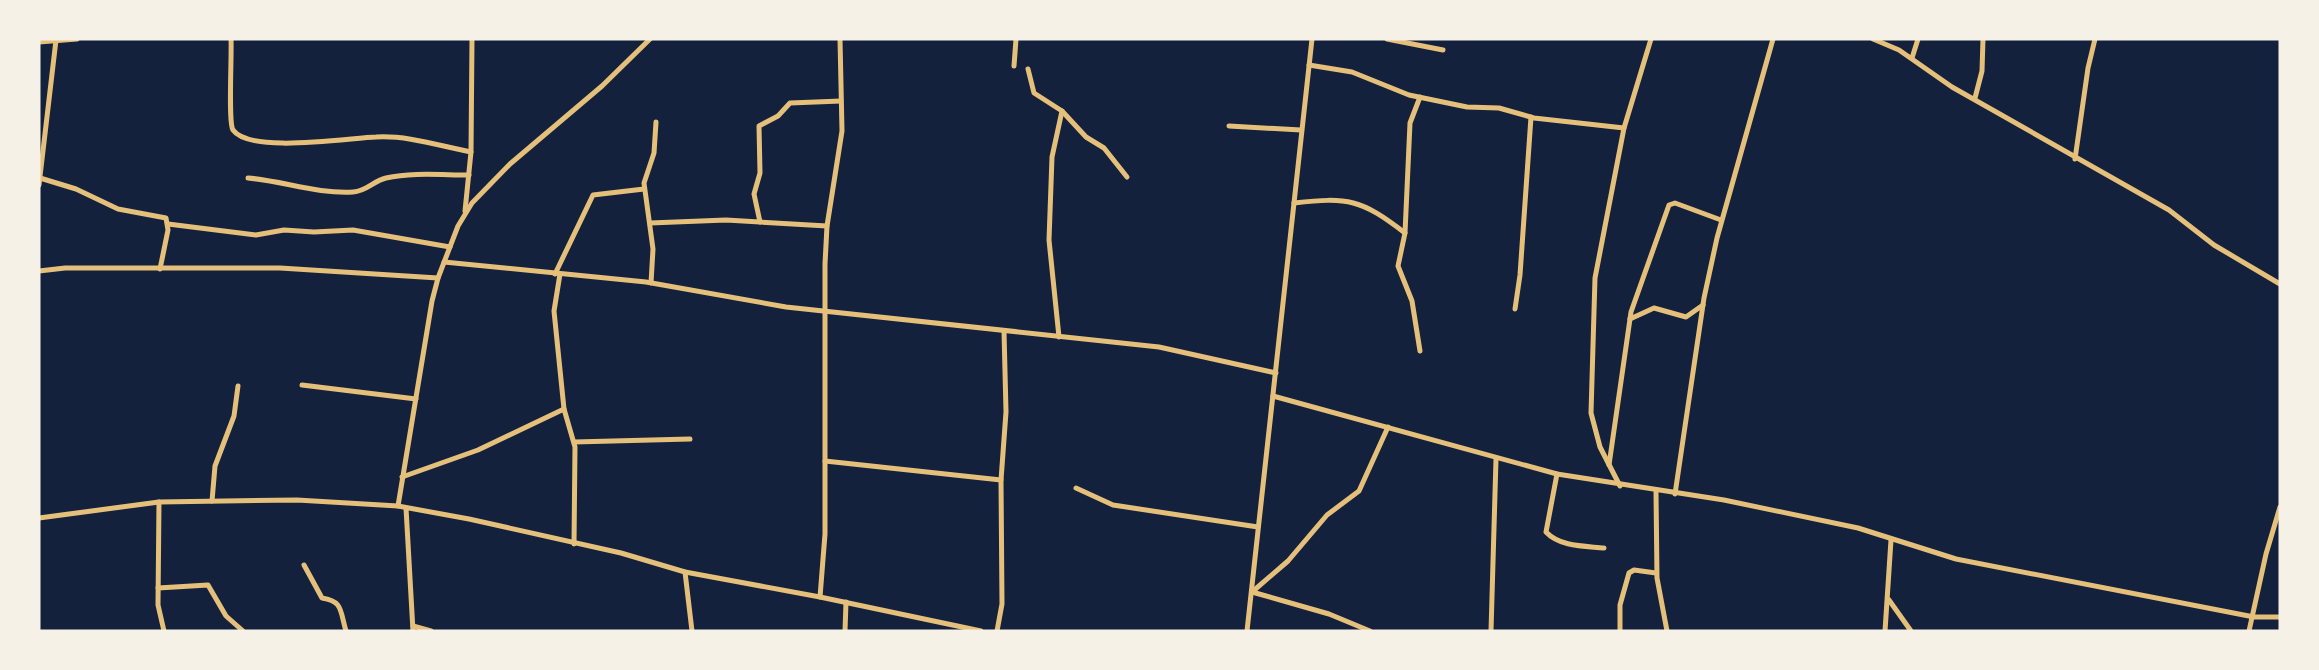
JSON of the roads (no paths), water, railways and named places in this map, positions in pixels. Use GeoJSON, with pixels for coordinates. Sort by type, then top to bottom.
{"type":"FeatureCollection","features":[{"type":"Feature","properties":{"kind":"street"},"geometry":{"type":"LineString","coordinates":[[39,42],[77,39]]}},
{"type":"Feature","properties":{"kind":"street"},"geometry":{"type":"LineString","coordinates":[[231,39],[230,124],[240,136],[254,140],[314,142],[384,136],[471,152]]}},
{"type":"Feature","properties":{"kind":"street"},"geometry":{"type":"LineString","coordinates":[[465,215],[471,152],[472,39]]}},
{"type":"Feature","properties":{"kind":"street"},"geometry":{"type":"LineString","coordinates":[[398,506],[438,278],[465,215],[476,198],[510,164],[602,86],[650,39]]}},
{"type":"Feature","properties":{"kind":"street"},"geometry":{"type":"LineString","coordinates":[[820,597],[825,534],[827,226],[842,131],[840,39]]}},
{"type":"Feature","properties":{"kind":"street"},"geometry":{"type":"LineString","coordinates":[[1014,66],[1016,39]]}},
{"type":"Feature","properties":{"kind":"street"},"geometry":{"type":"LineString","coordinates":[[1247,631],[1312,39]]}},
{"type":"Feature","properties":{"kind":"street"},"geometry":{"type":"LineString","coordinates":[[1388,39],[1443,50]]}},
{"type":"Feature","properties":{"kind":"street"},"geometry":{"type":"LineString","coordinates":[[1620,486],[1608,466],[1594,430],[1591,412],[1595,278],[1624,128],[1650,39]]}},
{"type":"Feature","properties":{"kind":"street"},"geometry":{"type":"LineString","coordinates":[[1675,494],[1703,305],[1721,220],[1773,39]]}},
{"type":"Feature","properties":{"kind":"street"},"geometry":{"type":"LineString","coordinates":[[1873,39],[1912,58],[1952,87],[1975,98],[2075,159],[2169,210],[2214,245],[2280,284]]}},
{"type":"Feature","properties":{"kind":"street"},"geometry":{"type":"LineString","coordinates":[[1912,58],[1918,39]]}},
{"type":"Feature","properties":{"kind":"street"},"geometry":{"type":"LineString","coordinates":[[1975,98],[1982,71],[1983,39]]}},
{"type":"Feature","properties":{"kind":"street"},"geometry":{"type":"LineString","coordinates":[[2075,159],[2088,68],[2095,39]]}},
{"type":"Feature","properties":{"kind":"street"},"geometry":{"type":"LineString","coordinates":[[39,185],[56,40]]}},
{"type":"Feature","properties":{"kind":"street"},"geometry":{"type":"LineString","coordinates":[[1309,64],[1352,72],[1372,82],[1420,97],[1467,107],[1499,108],[1531,117],[1624,128]]}},
{"type":"Feature","properties":{"kind":"street"},"geometry":{"type":"LineString","coordinates":[[1028,69],[1034,93],[1062,111],[1083,134],[1104,148],[1127,177]]}},
{"type":"Feature","properties":{"kind":"street"},"geometry":{"type":"LineString","coordinates":[[1420,97],[1410,123],[1406,233],[1398,271],[1412,301],[1420,351]]}},
{"type":"Feature","properties":{"kind":"street"},"geometry":{"type":"LineString","coordinates":[[760,222],[753,194],[760,173],[759,126],[778,116],[789,103],[841,101]]}},
{"type":"Feature","properties":{"kind":"street"},"geometry":{"type":"LineString","coordinates":[[1059,337],[1050,263],[1050,189],[1052,157],[1062,111]]}},
{"type":"Feature","properties":{"kind":"street"},"geometry":{"type":"LineString","coordinates":[[1515,309],[1520,275],[1531,117]]}},
{"type":"Feature","properties":{"kind":"street"},"geometry":{"type":"LineString","coordinates":[[651,283],[653,249],[644,189],[645,177],[654,153],[656,122]]}},
{"type":"Feature","properties":{"kind":"street"},"geometry":{"type":"LineString","coordinates":[[1229,126],[1301,130]]}},
{"type":"Feature","properties":{"kind":"street"},"geometry":{"type":"LineString","coordinates":[[248,178],[291,183],[326,192],[349,192],[363,191],[387,178],[417,174],[469,175]]}},
{"type":"Feature","properties":{"kind":"street"},"geometry":{"type":"LineString","coordinates":[[40,178],[76,189],[118,209],[166,219],[168,224],[160,269]]}},
{"type":"Feature","properties":{"kind":"street"},"geometry":{"type":"LineString","coordinates":[[574,544],[574,442],[564,409],[554,311],[558,274],[593,195],[644,189]]}},
{"type":"Feature","properties":{"kind":"street"},"geometry":{"type":"LineString","coordinates":[[1294,203],[1331,199],[1360,204],[1378,212],[1406,233]]}},
{"type":"Feature","properties":{"kind":"street"},"geometry":{"type":"LineString","coordinates":[[1608,466],[1630,319],[1669,204],[1675,203],[1721,220]]}},
{"type":"Feature","properties":{"kind":"street"},"geometry":{"type":"LineString","coordinates":[[650,223],[726,220],[827,226]]}},
{"type":"Feature","properties":{"kind":"street"},"geometry":{"type":"LineString","coordinates":[[168,224],[256,235],[284,230],[314,232],[353,230],[450,247]]}},
{"type":"Feature","properties":{"kind":"street"},"geometry":{"type":"LineString","coordinates":[[444,262],[651,283],[741,301],[1182,350],[1276,373]]}},
{"type":"Feature","properties":{"kind":"street"},"geometry":{"type":"LineString","coordinates":[[39,271],[336,270],[438,278]]}},
{"type":"Feature","properties":{"kind":"street"},"geometry":{"type":"LineString","coordinates":[[1630,319],[1654,308],[1686,317],[1703,305]]}},
{"type":"Feature","properties":{"kind":"street"},"geometry":{"type":"LineString","coordinates":[[997,631],[1002,604],[1001,480],[1006,412],[1004,331]]}},
{"type":"Feature","properties":{"kind":"street"},"geometry":{"type":"LineString","coordinates":[[212,501],[215,466],[234,416],[238,386]]}},
{"type":"Feature","properties":{"kind":"street"},"geometry":{"type":"LineString","coordinates":[[302,386],[416,399]]}},
{"type":"Feature","properties":{"kind":"street"},"geometry":{"type":"LineString","coordinates":[[1273,396],[1557,474],[1656,492],[1724,500],[1858,528],[1956,559],[2254,617],[2280,617]]}},
{"type":"Feature","properties":{"kind":"street"},"geometry":{"type":"LineString","coordinates":[[402,477],[478,450],[564,409]]}},
{"type":"Feature","properties":{"kind":"street"},"geometry":{"type":"LineString","coordinates":[[1252,591],[1288,561],[1327,514],[1359,491],[1388,428]]}},
{"type":"Feature","properties":{"kind":"street"},"geometry":{"type":"LineString","coordinates":[[574,442],[690,439]]}},
{"type":"Feature","properties":{"kind":"street"},"geometry":{"type":"LineString","coordinates":[[1491,631],[1496,459]]}},
{"type":"Feature","properties":{"kind":"street"},"geometry":{"type":"LineString","coordinates":[[825,461],[1001,480]]}},
{"type":"Feature","properties":{"kind":"street"},"geometry":{"type":"LineString","coordinates":[[1557,474],[1546,532],[1571,545],[1604,548]]}},
{"type":"Feature","properties":{"kind":"street"},"geometry":{"type":"LineString","coordinates":[[1076,488],[1113,505],[1258,527]]}},
{"type":"Feature","properties":{"kind":"street"},"geometry":{"type":"LineString","coordinates":[[1656,492],[1656,573],[1667,631]]}},
{"type":"Feature","properties":{"kind":"street"},"geometry":{"type":"LineString","coordinates":[[39,518],[159,502],[297,500],[398,506],[574,544],[685,572],[846,602],[981,631]]}},
{"type":"Feature","properties":{"kind":"street"},"geometry":{"type":"LineString","coordinates":[[159,502],[158,588],[159,612],[164,631]]}},
{"type":"Feature","properties":{"kind":"street"},"geometry":{"type":"LineString","coordinates":[[2250,631],[2259,580],[2280,507]]}},
{"type":"Feature","properties":{"kind":"street"},"geometry":{"type":"LineString","coordinates":[[406,508],[413,628],[431,631]]}},
{"type":"Feature","properties":{"kind":"street"},"geometry":{"type":"LineString","coordinates":[[1885,631],[1891,540]]}},
{"type":"Feature","properties":{"kind":"street"},"geometry":{"type":"LineString","coordinates":[[304,565],[322,598],[333,598],[337,602],[346,631]]}},
{"type":"Feature","properties":{"kind":"street"},"geometry":{"type":"LineString","coordinates":[[1620,631],[1620,605],[1629,573],[1634,570],[1656,573]]}},
{"type":"Feature","properties":{"kind":"street"},"geometry":{"type":"LineString","coordinates":[[685,572],[692,631]]}},
{"type":"Feature","properties":{"kind":"street"},"geometry":{"type":"LineString","coordinates":[[158,588],[208,585],[226,616],[243,631]]}},
{"type":"Feature","properties":{"kind":"street"},"geometry":{"type":"LineString","coordinates":[[1252,591],[1329,614],[1370,631]]}},
{"type":"Feature","properties":{"kind":"street"},"geometry":{"type":"LineString","coordinates":[[1888,599],[1911,631]]}},
{"type":"Feature","properties":{"kind":"street"},"geometry":{"type":"LineString","coordinates":[[845,631],[846,602]]}}]}
